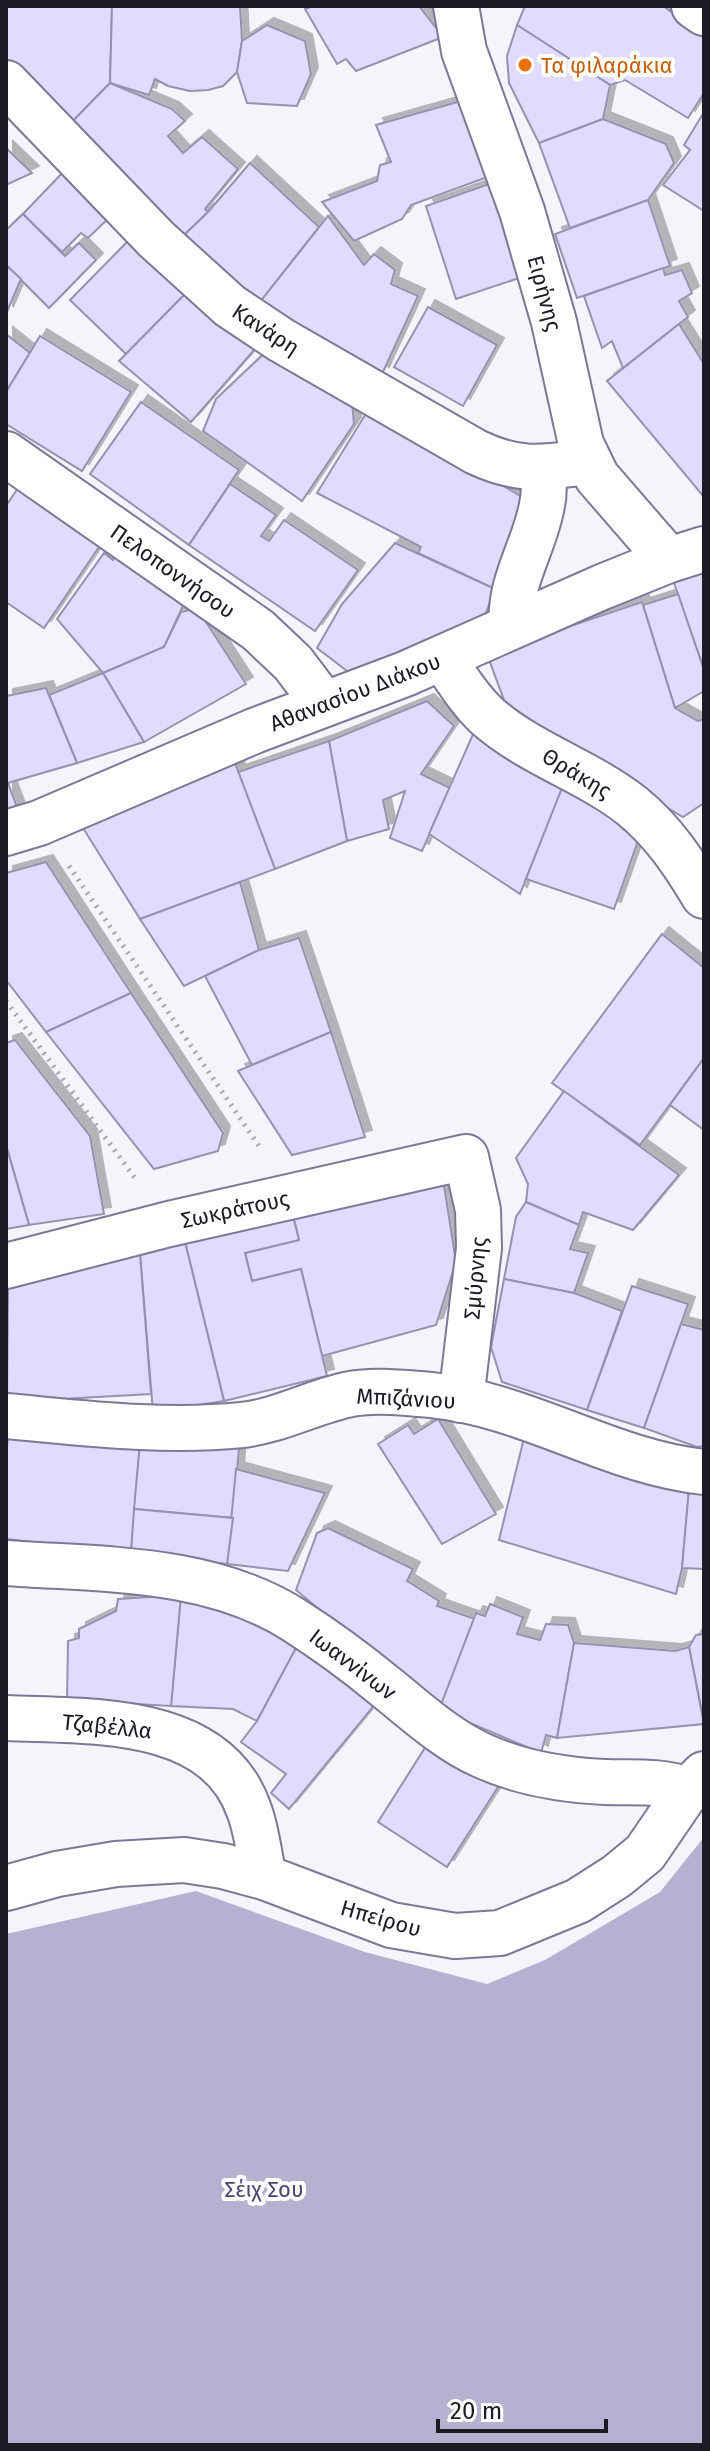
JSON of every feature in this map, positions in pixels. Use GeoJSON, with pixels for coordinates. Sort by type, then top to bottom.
{"type":"FeatureCollection","features":[{"type":"Feature","properties":{"kind":"street","name":"Ειρήνης"},"geometry":{"type":"LineString","coordinates":[[456,6],[464,51],[522,211],[554,322],[575,422],[589,462],[609,492],[686,555]]}},
{"type":"Feature","properties":{"kind":"street"},"geometry":{"type":"LineString","coordinates":[[694,6],[704,13]]}},
{"type":"Feature","properties":{"kind":"street","name":"Κανάρη"},"geometry":{"type":"LineString","coordinates":[[6,83],[156,239],[205,285],[248,319],[497,462],[542,467],[589,462]]}},
{"type":"Feature","properties":{"kind":"street","name":"Πελοποννήσου"},"geometry":{"type":"LineString","coordinates":[[6,454],[258,630],[293,663],[324,704]]}},
{"type":"Feature","properties":{"kind":"street"},"geometry":{"type":"LineString","coordinates":[[512,626],[513,597],[542,509],[542,467]]}},
{"type":"Feature","properties":{"kind":"street","name":"Αθανασίου Διάκου"},"geometry":{"type":"LineString","coordinates":[[23,828],[254,731],[443,658],[512,626],[686,555]]}},
{"type":"Feature","properties":{"kind":"street","name":"Θράκης"},"geometry":{"type":"LineString","coordinates":[[443,658],[464,689],[488,716],[526,743],[610,790],[646,819],[680,858],[704,896]]}},
{"type":"Feature","properties":{"kind":"street","name":"Σωκράτους"},"geometry":{"type":"LineString","coordinates":[[6,1266],[169,1224],[466,1157]]}},
{"type":"Feature","properties":{"kind":"street","name":"Σμύρνης"},"geometry":{"type":"LineString","coordinates":[[461,1400],[479,1248],[478,1210],[466,1157]]}},
{"type":"Feature","properties":{"kind":"street","name":"Μπιζάνιου"},"geometry":{"type":"LineString","coordinates":[[6,1416],[146,1427],[215,1427],[265,1420],[359,1393],[433,1395],[522,1416],[631,1456],[704,1472]]}},
{"type":"Feature","properties":{"kind":"street","name":"Ιωαννίνων"},"geometry":{"type":"LineString","coordinates":[[6,1563],[157,1574],[215,1586],[292,1618],[432,1725],[481,1755],[547,1776],[607,1782],[696,1782]]}},
{"type":"Feature","properties":{"kind":"street","name":"Τζαβέλλα"},"geometry":{"type":"LineString","coordinates":[[6,1718],[122,1724],[160,1732],[191,1744],[217,1762],[236,1784],[249,1810],[264,1877]]}},
{"type":"Feature","properties":{"kind":"street","name":"Ηπείρου"},"geometry":{"type":"LineString","coordinates":[[6,1888],[57,1874],[116,1864],[184,1860],[264,1877],[391,1925],[455,1936],[500,1933],[578,1901],[617,1876],[645,1853],[696,1782]]}},
{"type":"Feature","properties":{"kind":"path"},"geometry":{"type":"LineString","coordinates":[[23,828],[293,1196]]}},
{"type":"Feature","properties":{"kind":"path"},"geometry":{"type":"LineString","coordinates":[[6,1001],[169,1224]]}},
{"type":"Feature","properties":{"kind":"green space","name":"Σέιχ Σου"},"geometry":{"type":"Polygon","coordinates":[[[704,1837],[704,2445],[6,2445],[6,1934],[196,1891],[365,1952],[487,1984],[545,1960],[660,1892],[704,1837]]]}},
{"type":"Feature","properties":{"kind":"building"},"geometry":{"type":"Polygon","coordinates":[[[6,6],[112,6],[110,83],[67,127],[6,58],[6,6]]]}},
{"type":"Feature","properties":{"kind":"building"},"geometry":{"type":"Polygon","coordinates":[[[112,6],[240,6],[242,41],[237,72],[223,86],[208,90],[190,91],[168,86],[155,79],[149,95],[110,83],[112,6]]]}},
{"type":"Feature","properties":{"kind":"building"},"geometry":{"type":"Polygon","coordinates":[[[313,6],[419,6],[443,37],[356,71],[346,59],[337,64],[305,9],[313,6]]]}},
{"type":"Feature","properties":{"kind":"building"},"geometry":{"type":"Polygon","coordinates":[[[525,6],[663,6],[704,35],[704,93],[688,118],[625,80],[610,85],[517,25],[525,6]]]}},
{"type":"Feature","properties":{"kind":"building"},"geometry":{"type":"Polygon","coordinates":[[[267,25],[305,41],[311,74],[297,106],[247,103],[237,72],[242,41],[267,25]]]}},
{"type":"Feature","properties":{"kind":"building"},"geometry":{"type":"Polygon","coordinates":[[[517,25],[610,85],[603,119],[539,143],[509,83],[507,56],[517,25]]]}},
{"type":"Feature","properties":{"kind":"building"},"geometry":{"type":"Polygon","coordinates":[[[110,83],[172,109],[185,121],[168,136],[183,153],[202,137],[238,169],[205,209],[208,212],[179,240],[67,127],[110,83]]]}},
{"type":"Feature","properties":{"kind":"building"},"geometry":{"type":"Polygon","coordinates":[[[461,101],[493,175],[411,205],[402,219],[354,241],[322,202],[377,181],[380,165],[391,162],[376,125],[461,101]]]}},
{"type":"Feature","properties":{"kind":"building"},"geometry":{"type":"Polygon","coordinates":[[[704,112],[704,211],[663,185],[690,150],[684,145],[704,112]]]}},
{"type":"Feature","properties":{"kind":"building"},"geometry":{"type":"Polygon","coordinates":[[[603,119],[666,144],[674,163],[648,200],[570,228],[539,143],[603,119]]]}},
{"type":"Feature","properties":{"kind":"building"},"geometry":{"type":"Polygon","coordinates":[[[6,148],[32,173],[6,185],[6,148]]]}},
{"type":"Feature","properties":{"kind":"building"},"geometry":{"type":"Polygon","coordinates":[[[250,163],[319,227],[260,302],[179,240],[250,163]]]}},
{"type":"Feature","properties":{"kind":"building"},"geometry":{"type":"Polygon","coordinates":[[[67,168],[113,214],[88,238],[81,233],[62,252],[23,214],[67,168]]]}},
{"type":"Feature","properties":{"kind":"building"},"geometry":{"type":"Polygon","coordinates":[[[492,183],[522,277],[456,299],[426,206],[492,183]]]}},
{"type":"Feature","properties":{"kind":"building"},"geometry":{"type":"Polygon","coordinates":[[[648,200],[670,266],[577,298],[555,234],[648,200]]]}},
{"type":"Feature","properties":{"kind":"building"},"geometry":{"type":"Polygon","coordinates":[[[23,214],[65,256],[79,243],[96,260],[49,308],[6,265],[6,230],[23,214]]]}},
{"type":"Feature","properties":{"kind":"building"},"geometry":{"type":"Polygon","coordinates":[[[328,216],[364,265],[374,254],[395,270],[391,284],[418,296],[382,374],[260,302],[328,216]]]}},
{"type":"Feature","properties":{"kind":"building"},"geometry":{"type":"Polygon","coordinates":[[[133,236],[189,290],[126,354],[70,300],[133,236]]]}},
{"type":"Feature","properties":{"kind":"building"},"geometry":{"type":"Polygon","coordinates":[[[6,265],[21,279],[6,314],[6,265]]]}},
{"type":"Feature","properties":{"kind":"building"},"geometry":{"type":"Polygon","coordinates":[[[663,268],[665,275],[682,270],[692,293],[679,301],[688,317],[623,368],[612,341],[602,348],[584,296],[663,268]]]}},
{"type":"Feature","properties":{"kind":"building"},"geometry":{"type":"Polygon","coordinates":[[[189,290],[255,349],[191,422],[119,361],[189,290]]]}},
{"type":"Feature","properties":{"kind":"building"},"geometry":{"type":"Polygon","coordinates":[[[428,307],[497,345],[463,406],[394,367],[428,307]]]}},
{"type":"Feature","properties":{"kind":"building"},"geometry":{"type":"Polygon","coordinates":[[[679,324],[704,364],[704,497],[607,381],[679,324]]]}},
{"type":"Feature","properties":{"kind":"building"},"geometry":{"type":"Polygon","coordinates":[[[6,334],[30,353],[6,392],[6,334]]]}},
{"type":"Feature","properties":{"kind":"building"},"geometry":{"type":"Polygon","coordinates":[[[40,336],[131,392],[82,471],[6,424],[6,392],[40,336]]]}},
{"type":"Feature","properties":{"kind":"building"},"geometry":{"type":"Polygon","coordinates":[[[270,348],[352,400],[354,424],[302,501],[203,431],[216,399],[270,348]]]}},
{"type":"Feature","properties":{"kind":"building"},"geometry":{"type":"Polygon","coordinates":[[[141,402],[239,470],[189,545],[90,474],[141,402]]]}},
{"type":"Feature","properties":{"kind":"building"},"geometry":{"type":"Polygon","coordinates":[[[370,407],[527,500],[495,589],[418,553],[421,547],[317,493],[370,407]]]}},
{"type":"Feature","properties":{"kind":"building"},"geometry":{"type":"Polygon","coordinates":[[[230,484],[276,515],[261,536],[269,541],[284,520],[358,570],[315,631],[189,545],[230,484]]]}},
{"type":"Feature","properties":{"kind":"building"},"geometry":{"type":"Polygon","coordinates":[[[18,488],[101,544],[44,628],[6,602],[6,506],[18,488]]]}},
{"type":"Feature","properties":{"kind":"building"},"geometry":{"type":"Polygon","coordinates":[[[395,543],[495,589],[480,628],[355,677],[317,648],[342,604],[395,543]]]}},
{"type":"Feature","properties":{"kind":"building"},"geometry":{"type":"Polygon","coordinates":[[[121,548],[188,595],[164,647],[103,673],[57,619],[104,553],[113,560],[121,548]]]}},
{"type":"Feature","properties":{"kind":"building"},"geometry":{"type":"Polygon","coordinates":[[[704,568],[704,670],[672,577],[704,568]]]}},
{"type":"Feature","properties":{"kind":"building"},"geometry":{"type":"Polygon","coordinates":[[[678,594],[704,670],[704,691],[675,708],[643,605],[678,594]]]}},
{"type":"Feature","properties":{"kind":"building"},"geometry":{"type":"Polygon","coordinates":[[[642,602],[675,708],[698,721],[704,719],[704,803],[683,817],[580,756],[514,727],[487,654],[642,602]]]}},
{"type":"Feature","properties":{"kind":"building"},"geometry":{"type":"Polygon","coordinates":[[[197,608],[246,684],[144,742],[103,673],[164,647],[181,612],[197,608]]]}},
{"type":"Feature","properties":{"kind":"building"},"geometry":{"type":"Polygon","coordinates":[[[103,673],[144,742],[77,763],[49,695],[103,673]]]}},
{"type":"Feature","properties":{"kind":"building"},"geometry":{"type":"Polygon","coordinates":[[[46,688],[77,763],[8,783],[18,810],[6,813],[6,696],[46,688]]]}},
{"type":"Feature","properties":{"kind":"building"},"geometry":{"type":"Polygon","coordinates":[[[427,701],[454,726],[421,774],[450,788],[422,851],[390,838],[405,791],[383,800],[389,829],[347,841],[329,741],[427,701]]]}},
{"type":"Feature","properties":{"kind":"building"},"geometry":{"type":"Polygon","coordinates":[[[474,732],[567,776],[520,894],[429,834],[474,732]]]}},
{"type":"Feature","properties":{"kind":"building"},"geometry":{"type":"Polygon","coordinates":[[[329,741],[347,841],[275,869],[238,772],[329,741]]]}},
{"type":"Feature","properties":{"kind":"building"},"geometry":{"type":"Polygon","coordinates":[[[232,755],[275,869],[140,919],[78,820],[232,755]]]}},
{"type":"Feature","properties":{"kind":"building"},"geometry":{"type":"Polygon","coordinates":[[[562,788],[622,812],[623,829],[640,835],[614,909],[526,879],[562,788]]]}},
{"type":"Feature","properties":{"kind":"building"},"geometry":{"type":"Polygon","coordinates":[[[46,862],[131,993],[46,1032],[6,980],[6,873],[46,862]]]}},
{"type":"Feature","properties":{"kind":"building"},"geometry":{"type":"Polygon","coordinates":[[[240,882],[259,950],[184,986],[140,919],[240,882]]]}},
{"type":"Feature","properties":{"kind":"building"},"geometry":{"type":"Polygon","coordinates":[[[662,934],[704,968],[704,1058],[640,1145],[552,1083],[662,934]]]}},
{"type":"Feature","properties":{"kind":"building"},"geometry":{"type":"Polygon","coordinates":[[[299,938],[331,1032],[252,1065],[205,976],[259,950],[299,938]]]}},
{"type":"Feature","properties":{"kind":"building"},"geometry":{"type":"Polygon","coordinates":[[[131,993],[223,1133],[218,1151],[154,1169],[46,1032],[131,993]]]}},
{"type":"Feature","properties":{"kind":"building"},"geometry":{"type":"Polygon","coordinates":[[[331,1032],[365,1137],[292,1155],[238,1071],[331,1032]]]}},
{"type":"Feature","properties":{"kind":"building"},"geometry":{"type":"Polygon","coordinates":[[[15,1040],[90,1136],[104,1214],[29,1225],[6,1145],[6,1043],[15,1040]]]}},
{"type":"Feature","properties":{"kind":"building"},"geometry":{"type":"Polygon","coordinates":[[[704,1058],[704,1130],[670,1105],[704,1058]]]}},
{"type":"Feature","properties":{"kind":"building"},"geometry":{"type":"Polygon","coordinates":[[[564,1091],[679,1175],[633,1230],[583,1212],[579,1225],[526,1202],[528,1184],[516,1158],[564,1091]]]}},
{"type":"Feature","properties":{"kind":"building"},"geometry":{"type":"Polygon","coordinates":[[[6,1145],[29,1225],[6,1229],[6,1145]]]}},
{"type":"Feature","properties":{"kind":"building"},"geometry":{"type":"Polygon","coordinates":[[[443,1179],[456,1262],[436,1325],[322,1356],[301,1269],[252,1281],[245,1253],[299,1240],[293,1216],[443,1179]]]}},
{"type":"Feature","properties":{"kind":"building"},"geometry":{"type":"Polygon","coordinates":[[[526,1202],[579,1225],[570,1249],[588,1253],[574,1293],[504,1279],[516,1217],[526,1202]]]}},
{"type":"Feature","properties":{"kind":"building"},"geometry":{"type":"Polygon","coordinates":[[[293,1216],[299,1240],[245,1253],[252,1281],[301,1269],[327,1376],[224,1401],[185,1242],[293,1216]]]}},
{"type":"Feature","properties":{"kind":"building"},"geometry":{"type":"Polygon","coordinates":[[[185,1242],[224,1401],[153,1412],[140,1254],[185,1242]]]}},
{"type":"Feature","properties":{"kind":"building"},"geometry":{"type":"Polygon","coordinates":[[[140,1254],[151,1394],[7,1402],[8,1286],[140,1254]]]}},
{"type":"Feature","properties":{"kind":"building"},"geometry":{"type":"Polygon","coordinates":[[[504,1279],[574,1293],[622,1311],[587,1410],[502,1382],[491,1347],[504,1279]]]}},
{"type":"Feature","properties":{"kind":"building"},"geometry":{"type":"Polygon","coordinates":[[[632,1286],[688,1304],[644,1428],[587,1410],[632,1286]]]}},
{"type":"Feature","properties":{"kind":"building"},"geometry":{"type":"Polygon","coordinates":[[[681,1324],[704,1330],[704,1446],[697,1447],[644,1428],[681,1324]]]}},
{"type":"Feature","properties":{"kind":"building"},"geometry":{"type":"Polygon","coordinates":[[[438,1419],[496,1514],[442,1544],[378,1444],[408,1425],[414,1434],[438,1419]]]}},
{"type":"Feature","properties":{"kind":"building"},"geometry":{"type":"Polygon","coordinates":[[[8,1436],[140,1443],[131,1553],[6,1539],[8,1436]]]}},
{"type":"Feature","properties":{"kind":"building"},"geometry":{"type":"Polygon","coordinates":[[[524,1438],[689,1489],[682,1568],[676,1594],[499,1540],[524,1438]]]}},
{"type":"Feature","properties":{"kind":"building"},"geometry":{"type":"Polygon","coordinates":[[[140,1443],[239,1448],[233,1518],[134,1509],[140,1443]]]}},
{"type":"Feature","properties":{"kind":"building"},"geometry":{"type":"Polygon","coordinates":[[[236,1469],[325,1493],[288,1571],[227,1564],[236,1469]]]}},
{"type":"Feature","properties":{"kind":"building"},"geometry":{"type":"Polygon","coordinates":[[[704,1488],[704,1569],[682,1568],[689,1489],[704,1488]]]}},
{"type":"Feature","properties":{"kind":"building"},"geometry":{"type":"Polygon","coordinates":[[[134,1509],[233,1518],[227,1564],[131,1553],[134,1509]]]}},
{"type":"Feature","properties":{"kind":"building"},"geometry":{"type":"Polygon","coordinates":[[[328,1528],[413,1569],[407,1581],[439,1601],[437,1606],[475,1619],[439,1710],[296,1590],[317,1533],[328,1528]]]}},
{"type":"Feature","properties":{"kind":"building"},"geometry":{"type":"Polygon","coordinates":[[[181,1595],[303,1635],[257,1721],[233,1709],[171,1706],[181,1595]]]}},
{"type":"Feature","properties":{"kind":"building"},"geometry":{"type":"Polygon","coordinates":[[[181,1595],[171,1706],[67,1700],[68,1641],[79,1638],[79,1629],[116,1611],[118,1599],[181,1595]]]}},
{"type":"Feature","properties":{"kind":"building"},"geometry":{"type":"Polygon","coordinates":[[[490,1604],[523,1617],[517,1634],[540,1640],[546,1624],[568,1625],[574,1643],[557,1738],[546,1735],[541,1753],[439,1710],[476,1613],[485,1616],[490,1604]]]}},
{"type":"Feature","properties":{"kind":"building"},"geometry":{"type":"Polygon","coordinates":[[[704,1634],[704,1723],[689,1647],[696,1635],[704,1634]]]}},
{"type":"Feature","properties":{"kind":"building"},"geometry":{"type":"Polygon","coordinates":[[[303,1635],[377,1702],[289,1809],[271,1793],[286,1774],[241,1742],[257,1721],[303,1635]]]}},
{"type":"Feature","properties":{"kind":"building"},"geometry":{"type":"Polygon","coordinates":[[[574,1643],[675,1651],[689,1647],[704,1724],[557,1738],[574,1643]]]}},
{"type":"Feature","properties":{"kind":"building"},"geometry":{"type":"Polygon","coordinates":[[[428,1743],[498,1787],[447,1867],[378,1822],[428,1743]]]}},
{"type":"Feature","properties":{"kind":"place","name":"Τα φιλαράκια"},"geometry":{"type":"Point","coordinates":[525,65]}}]}
